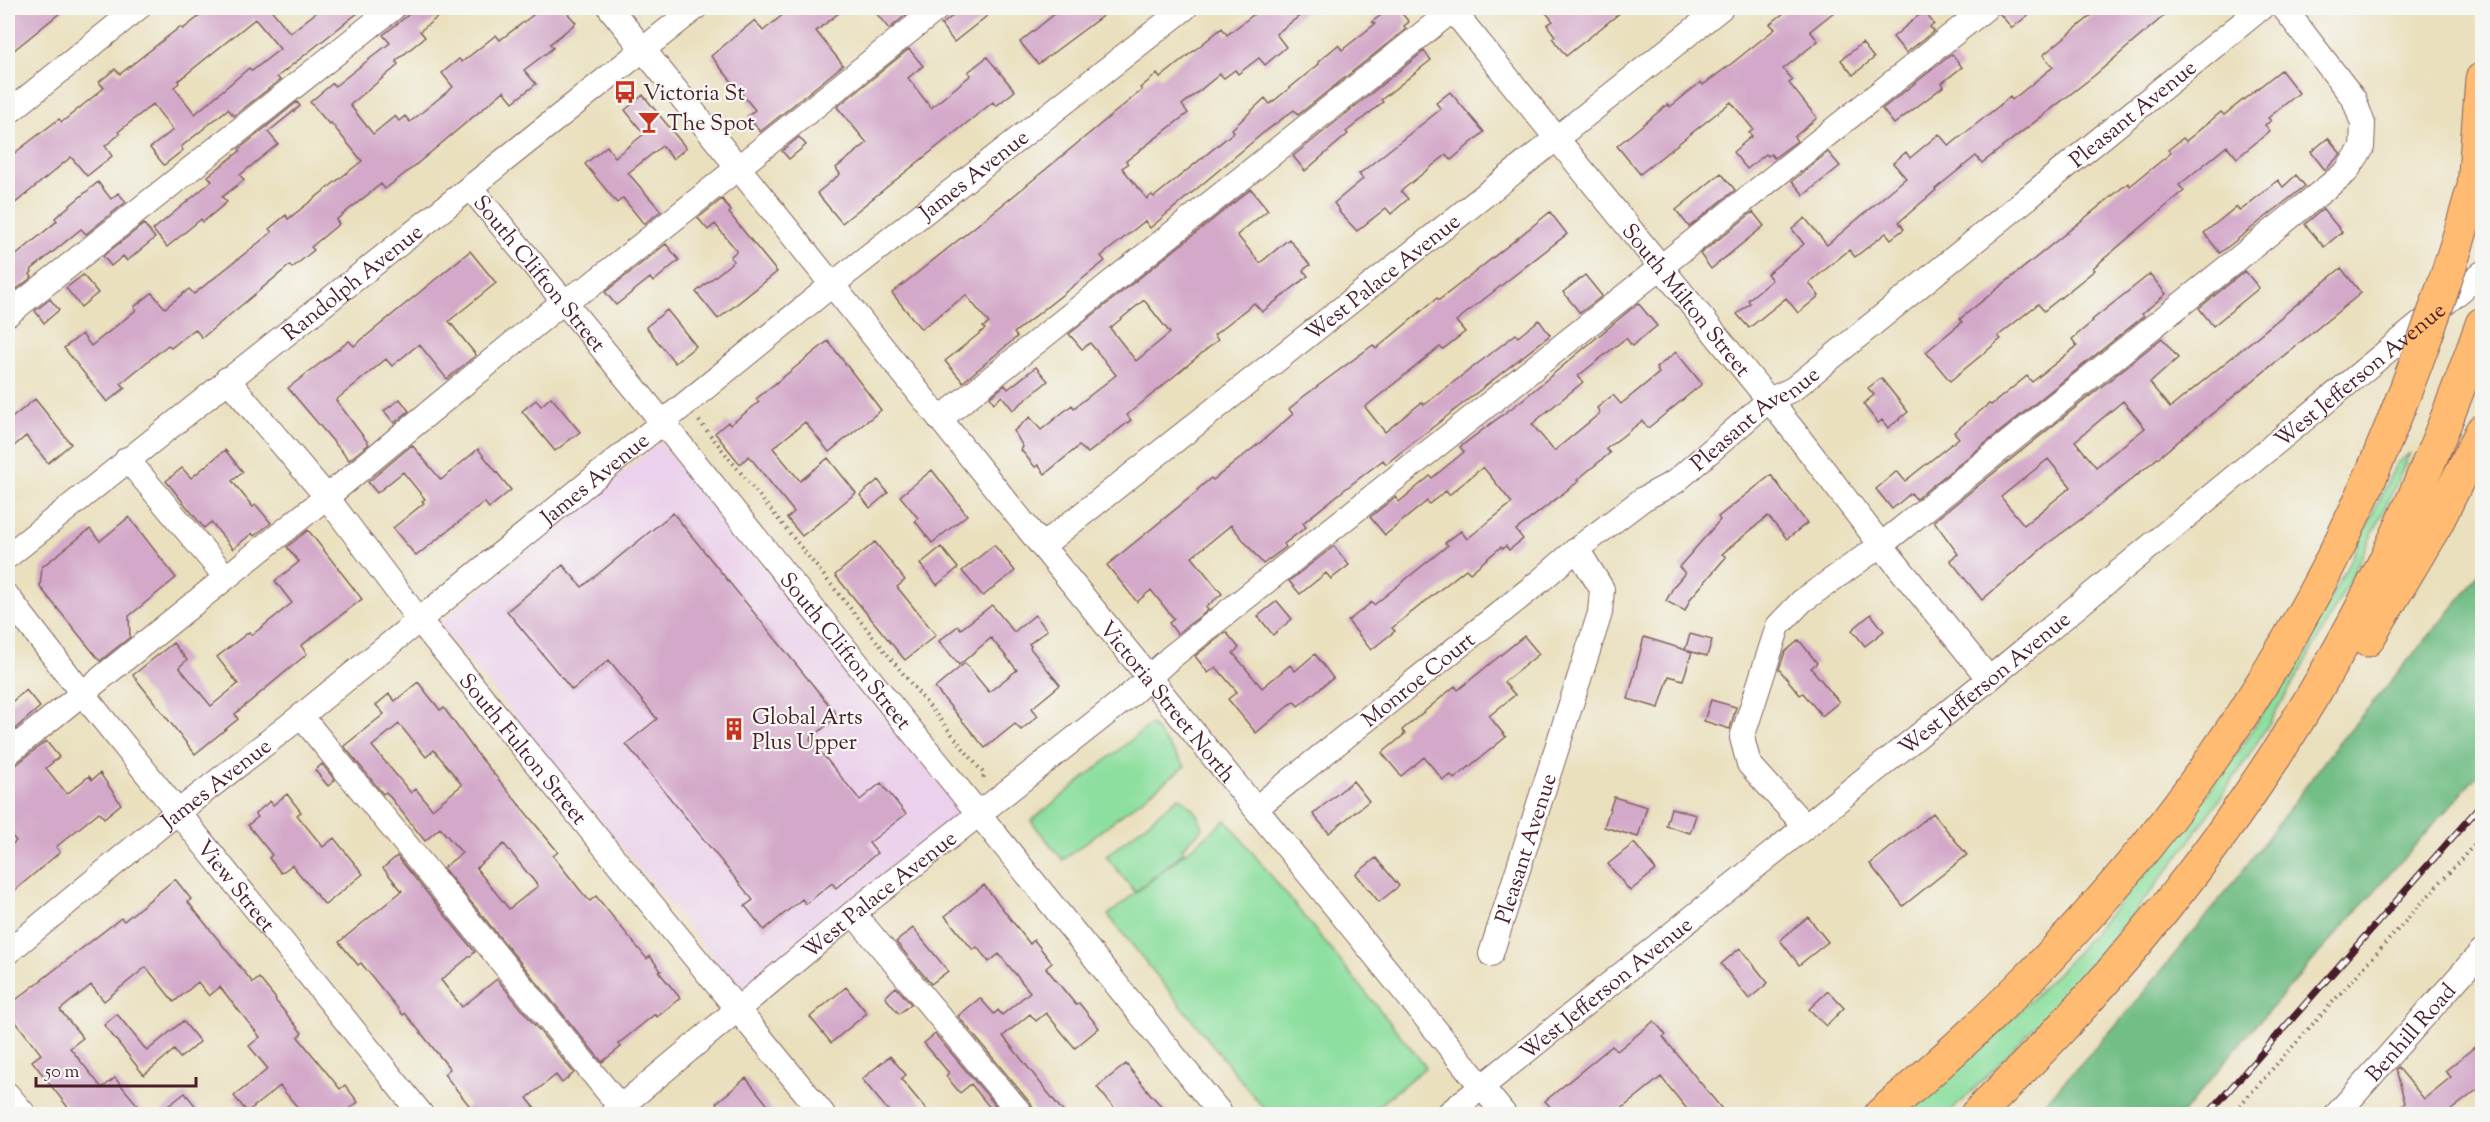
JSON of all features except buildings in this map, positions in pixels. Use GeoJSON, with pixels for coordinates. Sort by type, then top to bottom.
{"type":"FeatureCollection","features":[{"type":"Feature","properties":{"kind":"highway"},"geometry":{"type":"LineString","coordinates":[[2475,186],[2482,79]]}},
{"type":"Feature","properties":{"kind":"highway"},"geometry":{"type":"LineString","coordinates":[[1881,1114],[1963,1043],[2073,931],[2160,829],[2222,745],[2288,641],[2364,492],[2425,342],[2460,237],[2482,153]]}},
{"type":"Feature","properties":{"kind":"highway"},"geometry":{"type":"LineString","coordinates":[[1977,1114],[2060,1031],[2153,924],[2205,856],[2302,714],[2357,616],[2399,530],[2442,430],[2482,324]]}},
{"type":"Feature","properties":{"kind":"highway"},"geometry":{"type":"LineString","coordinates":[[2264,771],[2352,663],[2436,524],[2482,430]]}},
{"type":"Feature","properties":{"kind":"street"},"geometry":{"type":"LineString","coordinates":[[8,112],[138,8]]}},
{"type":"Feature","properties":{"kind":"street"},"geometry":{"type":"LineString","coordinates":[[8,314],[393,8]]}},
{"type":"Feature","properties":{"kind":"street","name":"Victoria Street North"},"geometry":{"type":"LineString","coordinates":[[610,8],[1042,546],[1504,1114]]}},
{"type":"Feature","properties":{"kind":"street","name":"Randolph Avenue"},"geometry":{"type":"LineString","coordinates":[[8,556],[227,379],[695,8]]}},
{"type":"Feature","properties":{"kind":"street"},"geometry":{"type":"LineString","coordinates":[[8,753],[564,301],[590,286],[938,8]]}},
{"type":"Feature","properties":{"kind":"street","name":"James Avenue"},"geometry":{"type":"LineString","coordinates":[[8,952],[833,284],[1185,8]]}},
{"type":"Feature","properties":{"kind":"street"},"geometry":{"type":"LineString","coordinates":[[940,419],[1453,8]]}},
{"type":"Feature","properties":{"kind":"street","name":"South Milton Street"},"geometry":{"type":"LineString","coordinates":[[1453,8],[1989,679]]}},
{"type":"Feature","properties":{"kind":"street","name":"West Palace Avenue"},"geometry":{"type":"LineString","coordinates":[[1042,546],[1720,8]]}},
{"type":"Feature","properties":{"kind":"street","name":"West Palace Avenue"},"geometry":{"type":"LineString","coordinates":[[620,1112],[853,913],[979,815],[1150,677],[1170,658],[1986,8]]}},
{"type":"Feature","properties":{"kind":"street","name":"Pleasant Avenue"},"geometry":{"type":"LineString","coordinates":[[1491,954],[1600,612],[1602,589],[1577,549],[1643,499],[1675,482],[1768,400],[1793,389],[2261,8]]}},
{"type":"Feature","properties":{"kind":"street"},"geometry":{"type":"LineString","coordinates":[[1805,826],[1749,764],[1742,738],[1778,626],[1802,601],[1881,545],[2346,172],[2362,148],[2362,124],[2354,99],[2284,8]]}},
{"type":"Feature","properties":{"kind":"street","name":"South Clifton Street"},"geometry":{"type":"LineString","coordinates":[[470,187],[1221,1114]]}},
{"type":"Feature","properties":{"kind":"street","name":"West Jefferson Avenue"},"geometry":{"type":"LineString","coordinates":[[1448,1114],[1989,679],[2482,273]]}},
{"type":"Feature","properties":{"kind":"street","name":"South Fulton Street"},"geometry":{"type":"LineString","coordinates":[[227,379],[326,496],[419,620],[823,1114]]}},
{"type":"Feature","properties":{"kind":"street"},"geometry":{"type":"LineString","coordinates":[[128,459],[225,576]]}},
{"type":"Feature","properties":{"kind":"street","name":"Monroe Court"},"geometry":{"type":"LineString","coordinates":[[1256,808],[1577,549]]}},
{"type":"Feature","properties":{"kind":"street","name":"View Street"},"geometry":{"type":"LineString","coordinates":[[8,597],[82,693],[421,1114]]}},
{"type":"Feature","properties":{"kind":"street"},"geometry":{"type":"LineString","coordinates":[[301,716],[620,1112]]}},
{"type":"Feature","properties":{"kind":"street"},"geometry":{"type":"LineString","coordinates":[[853,913],[1021,1114]]}},
{"type":"Feature","properties":{"kind":"street","name":"Benhill Road"},"geometry":{"type":"LineString","coordinates":[[2338,1114],[2482,951]]}},
{"type":"Feature","properties":{"kind":"street"},"geometry":{"type":"LineString","coordinates":[[8,1095],[24,1114]]}},
{"type":"Feature","properties":{"kind":"path"},"geometry":{"type":"LineString","coordinates":[[696,417],[984,774],[983,782]]}},
{"type":"Feature","properties":{"kind":"path"},"geometry":{"type":"LineString","coordinates":[[2232,1114],[2482,836]]}},
{"type":"Feature","properties":{"kind":"shaded area"},"geometry":{"type":"Polygon","coordinates":[[[660,442],[964,812],[743,994],[439,624],[660,442]]]}},
{"type":"Feature","properties":{"kind":"green space"},"geometry":{"type":"Polygon","coordinates":[[[2410,453],[2362,556],[2309,656],[2250,753],[2186,846],[2134,913],[2078,978],[1962,1101],[1947,1114],[1906,1114],[1993,1038],[2070,960],[2175,838],[2239,750],[2304,647],[2359,544],[2396,464],[2410,453]]]}},
{"type":"Feature","properties":{"kind":"green space"},"geometry":{"type":"Polygon","coordinates":[[[2482,568],[2482,770],[2245,1037],[2182,1114],[2035,1114],[2126,1014],[2241,873],[2333,750],[2464,594],[2482,568]]]}},
{"type":"Feature","properties":{"kind":"green space"},"geometry":{"type":"Polygon","coordinates":[[[1151,724],[1185,766],[1063,860],[1031,821],[1151,724]]]}},
{"type":"Feature","properties":{"kind":"green space"},"geometry":{"type":"Polygon","coordinates":[[[1179,797],[1194,810],[1203,828],[1182,848],[1184,852],[1135,892],[1106,856],[1179,797]]]}},
{"type":"Feature","properties":{"kind":"green space"},"geometry":{"type":"Polygon","coordinates":[[[1226,820],[1426,1067],[1368,1114],[1268,1114],[1108,915],[1226,820]]]}},
{"type":"Feature","properties":{"kind":"railway"},"geometry":{"type":"LineString","coordinates":[[2208,1114],[2482,804]]}},
{"type":"Feature","properties":{"kind":"place","name":"Victoria St"},"geometry":{"type":"Point","coordinates":[625,92]}},
{"type":"Feature","properties":{"kind":"place","name":"The Spot"},"geometry":{"type":"Point","coordinates":[649,122]}},
{"type":"Feature","properties":{"kind":"place","name":"Global Arts Plus Upper"},"geometry":{"type":"Point","coordinates":[734,729]}}]}
